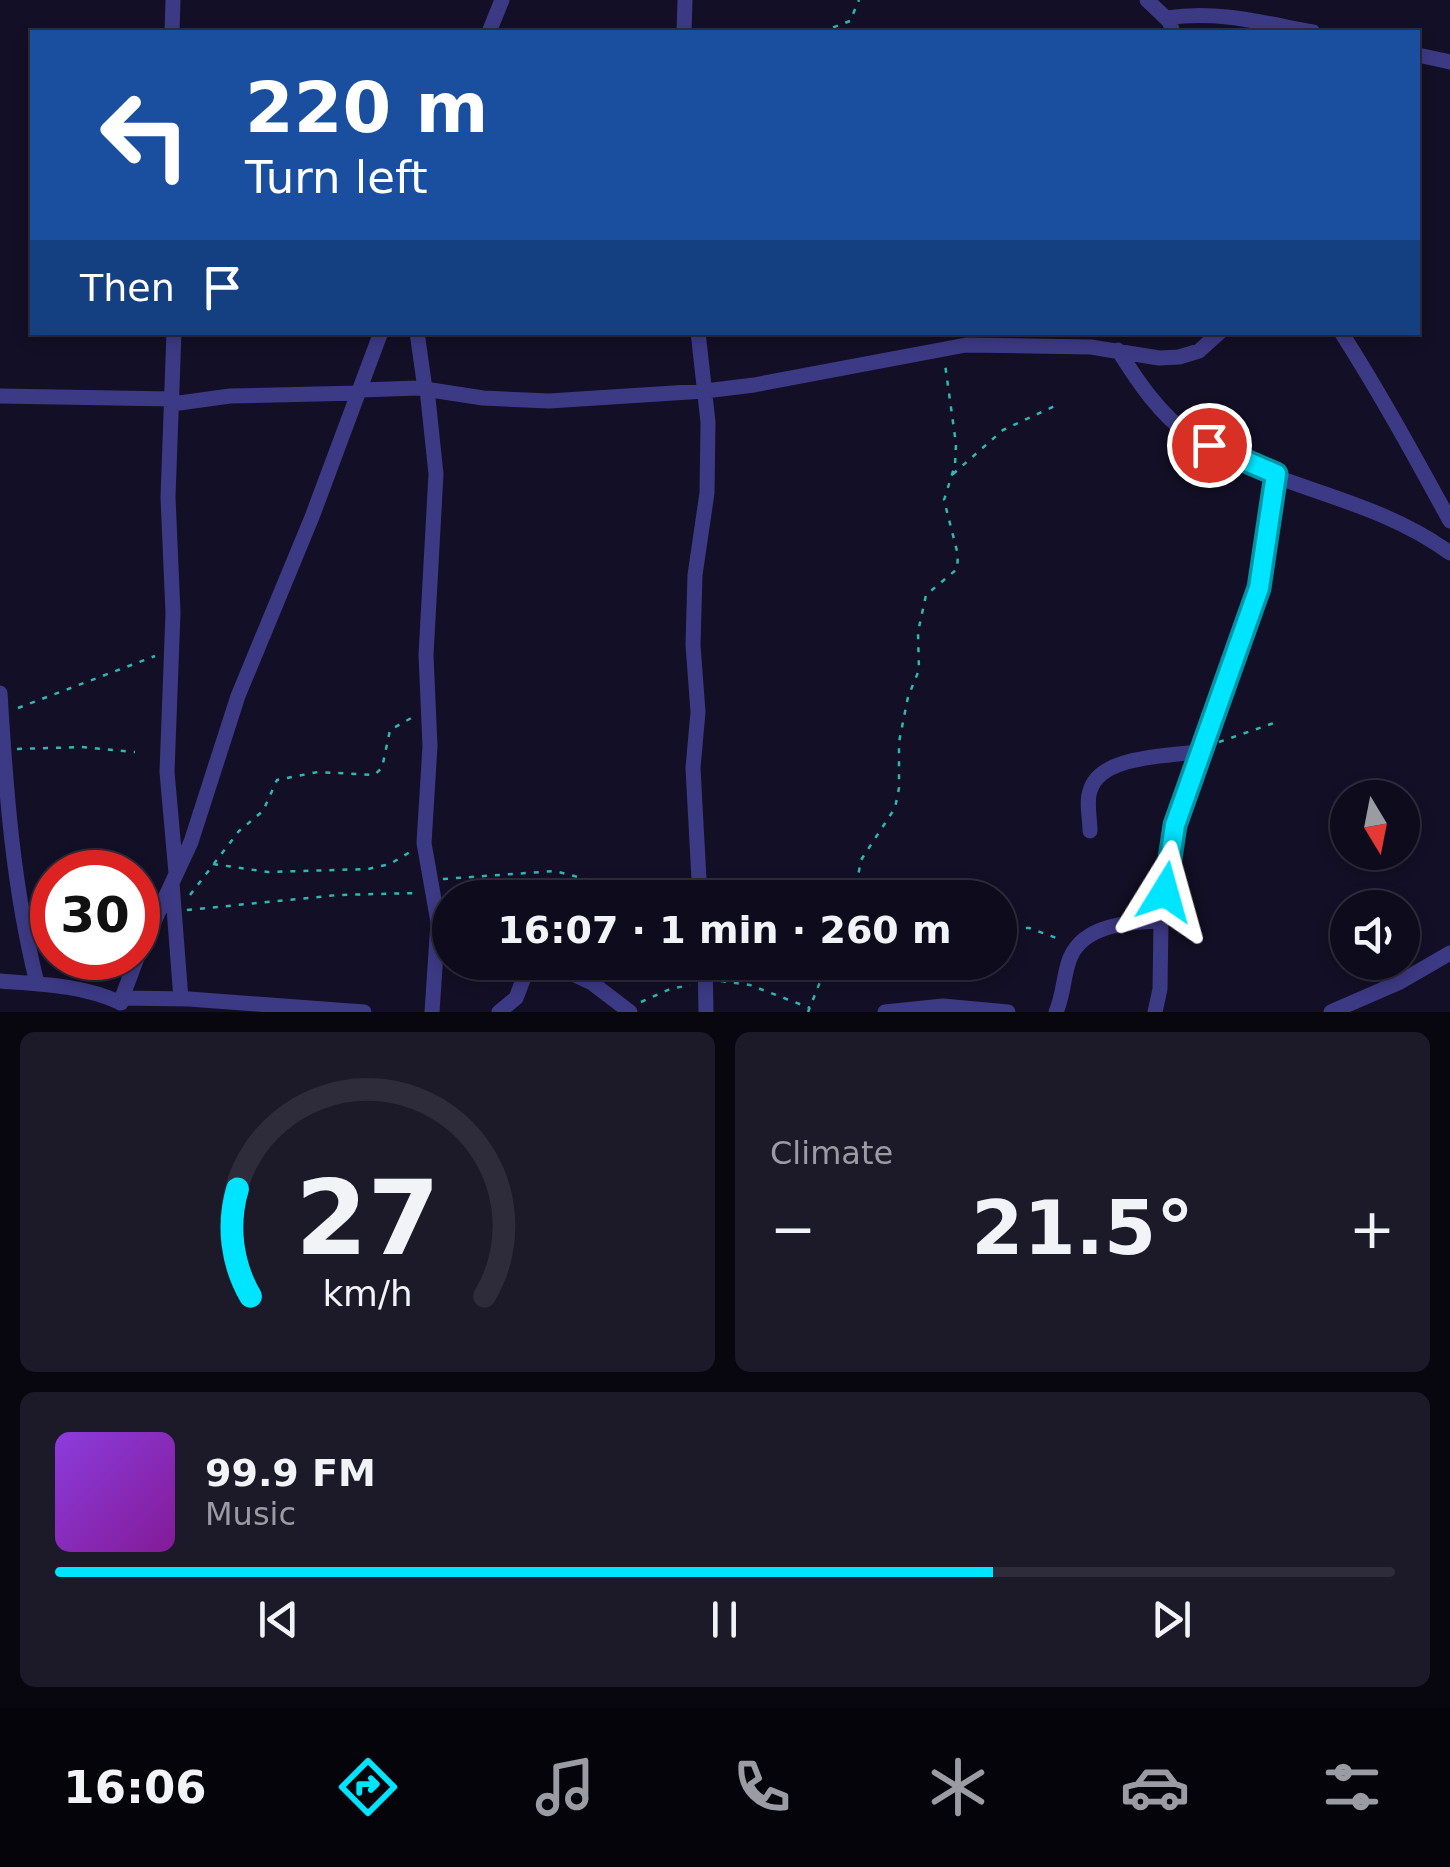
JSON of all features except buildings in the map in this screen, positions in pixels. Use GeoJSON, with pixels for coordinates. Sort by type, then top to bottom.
{"type":"FeatureCollection","features":[{"type":"Feature","properties":{"kind":"street"},"geometry":{"type":"LineString","coordinates":[[172,30],[173,0]]}},
{"type":"Feature","properties":{"kind":"street"},"geometry":{"type":"LineString","coordinates":[[490,30],[502,0]]}},
{"type":"Feature","properties":{"kind":"street"},"geometry":{"type":"LineString","coordinates":[[684,30],[685,0]]}},
{"type":"Feature","properties":{"kind":"street"},"geometry":{"type":"LineString","coordinates":[[1147,0],[1170,26],[1197,15],[1236,17],[1303,30]]}},
{"type":"Feature","properties":{"kind":"street"},"geometry":{"type":"LineString","coordinates":[[1420,54],[1450,62]]}},
{"type":"Feature","properties":{"kind":"street"},"geometry":{"type":"LineString","coordinates":[[174,335],[168,497],[173,596],[167,772],[174,878],[174,1003]]}},
{"type":"Feature","properties":{"kind":"street"},"geometry":{"type":"LineString","coordinates":[[160,908],[191,842],[238,696],[312,516],[380,335]]}},
{"type":"Feature","properties":{"kind":"street"},"geometry":{"type":"LineString","coordinates":[[417,335],[436,474],[426,655],[430,746],[424,843],[432,880]]}},
{"type":"Feature","properties":{"kind":"street"},"geometry":{"type":"LineString","coordinates":[[698,335],[705,391],[707,494],[695,576],[693,645],[698,712],[693,790],[699,880]]}},
{"type":"Feature","properties":{"kind":"street"},"geometry":{"type":"LineString","coordinates":[[0,396],[173,402],[230,396],[426,389],[483,398],[550,400],[754,385],[944,348],[998,345],[1179,357],[1199,352],[1217,335]]}},
{"type":"Feature","properties":{"kind":"street"},"geometry":{"type":"LineString","coordinates":[[1343,335],[1450,520]]}},
{"type":"Feature","properties":{"kind":"street"},"geometry":{"type":"LineString","coordinates":[[1118,350],[1161,410],[1191,436],[1226,455],[1423,533],[1450,553]]}},
{"type":"Feature","properties":{"kind":"street"},"geometry":{"type":"LineString","coordinates":[[1156,1012],[1162,921],[1175,825],[1259,588],[1276,474]]}},
{"type":"Feature","properties":{"kind":"street"},"geometry":{"type":"LineString","coordinates":[[0,694],[13,865],[24,934],[37,982]]}},
{"type":"Feature","properties":{"kind":"street"},"geometry":{"type":"LineString","coordinates":[[1090,831],[1088,792],[1102,774],[1146,757],[1200,749]]}},
{"type":"Feature","properties":{"kind":"street"},"geometry":{"type":"LineString","coordinates":[[1056,1012],[1076,948],[1089,935],[1102,929],[1162,921]]}},
{"type":"Feature","properties":{"kind":"street"},"geometry":{"type":"LineString","coordinates":[[1331,1012],[1400,982],[1450,952]]}},
{"type":"Feature","properties":{"kind":"street"},"geometry":{"type":"LineString","coordinates":[[120,1004],[129,980]]}},
{"type":"Feature","properties":{"kind":"street"},"geometry":{"type":"LineString","coordinates":[[432,1012],[437,980]]}},
{"type":"Feature","properties":{"kind":"street"},"geometry":{"type":"LineString","coordinates":[[499,1012],[516,998],[523,980]]}},
{"type":"Feature","properties":{"kind":"street"},"geometry":{"type":"LineString","coordinates":[[585,980],[632,1010]]}},
{"type":"Feature","properties":{"kind":"street"},"geometry":{"type":"LineString","coordinates":[[0,981],[37,982],[106,996],[120,1004],[364,1012]]}},
{"type":"Feature","properties":{"kind":"street"},"geometry":{"type":"LineString","coordinates":[[706,982],[706,1012]]}},
{"type":"Feature","properties":{"kind":"street"},"geometry":{"type":"LineString","coordinates":[[885,1012],[943,1006],[1008,1012]]}},
{"type":"Feature","properties":{"kind":"path"},"geometry":{"type":"LineString","coordinates":[[831,30],[850,21],[860,0]]}},
{"type":"Feature","properties":{"kind":"path"},"geometry":{"type":"LineString","coordinates":[[857,880],[861,860],[897,798],[899,742],[908,698],[919,670],[918,632],[926,594],[957,569],[958,555],[944,500],[956,444],[944,348]]}},
{"type":"Feature","properties":{"kind":"path"},"geometry":{"type":"LineString","coordinates":[[952,475],[1003,430],[1059,404]]}},
{"type":"Feature","properties":{"kind":"path"},"geometry":{"type":"LineString","coordinates":[[1,715],[124,665],[171,652]]}},
{"type":"Feature","properties":{"kind":"path"},"geometry":{"type":"LineString","coordinates":[[174,907],[192,894],[239,832],[264,811],[277,780],[306,773],[379,773],[394,726],[429,714]]}},
{"type":"Feature","properties":{"kind":"path"},"geometry":{"type":"LineString","coordinates":[[1200,749],[1274,723]]}},
{"type":"Feature","properties":{"kind":"path"},"geometry":{"type":"LineString","coordinates":[[3,748],[81,747],[134,752]]}},
{"type":"Feature","properties":{"kind":"path"},"geometry":{"type":"LineString","coordinates":[[214,864],[268,872],[368,869],[390,864],[424,843]]}},
{"type":"Feature","properties":{"kind":"path"},"geometry":{"type":"LineString","coordinates":[[476,880],[554,871],[589,880]]}},
{"type":"Feature","properties":{"kind":"path"},"geometry":{"type":"LineString","coordinates":[[174,907],[432,885]]}},
{"type":"Feature","properties":{"kind":"path"},"geometry":{"type":"LineString","coordinates":[[1017,928],[1046,932],[1076,948]]}},
{"type":"Feature","properties":{"kind":"path"},"geometry":{"type":"LineString","coordinates":[[632,1010],[647,998],[670,989],[706,982],[750,985],[809,1010],[821,980]]}},
{"type":"Feature","properties":{"kind":"route"},"geometry":{"type":"LineString","coordinates":[[1165,892],[1175,825],[1259,588],[1276,474],[1209,445]]}}]}
